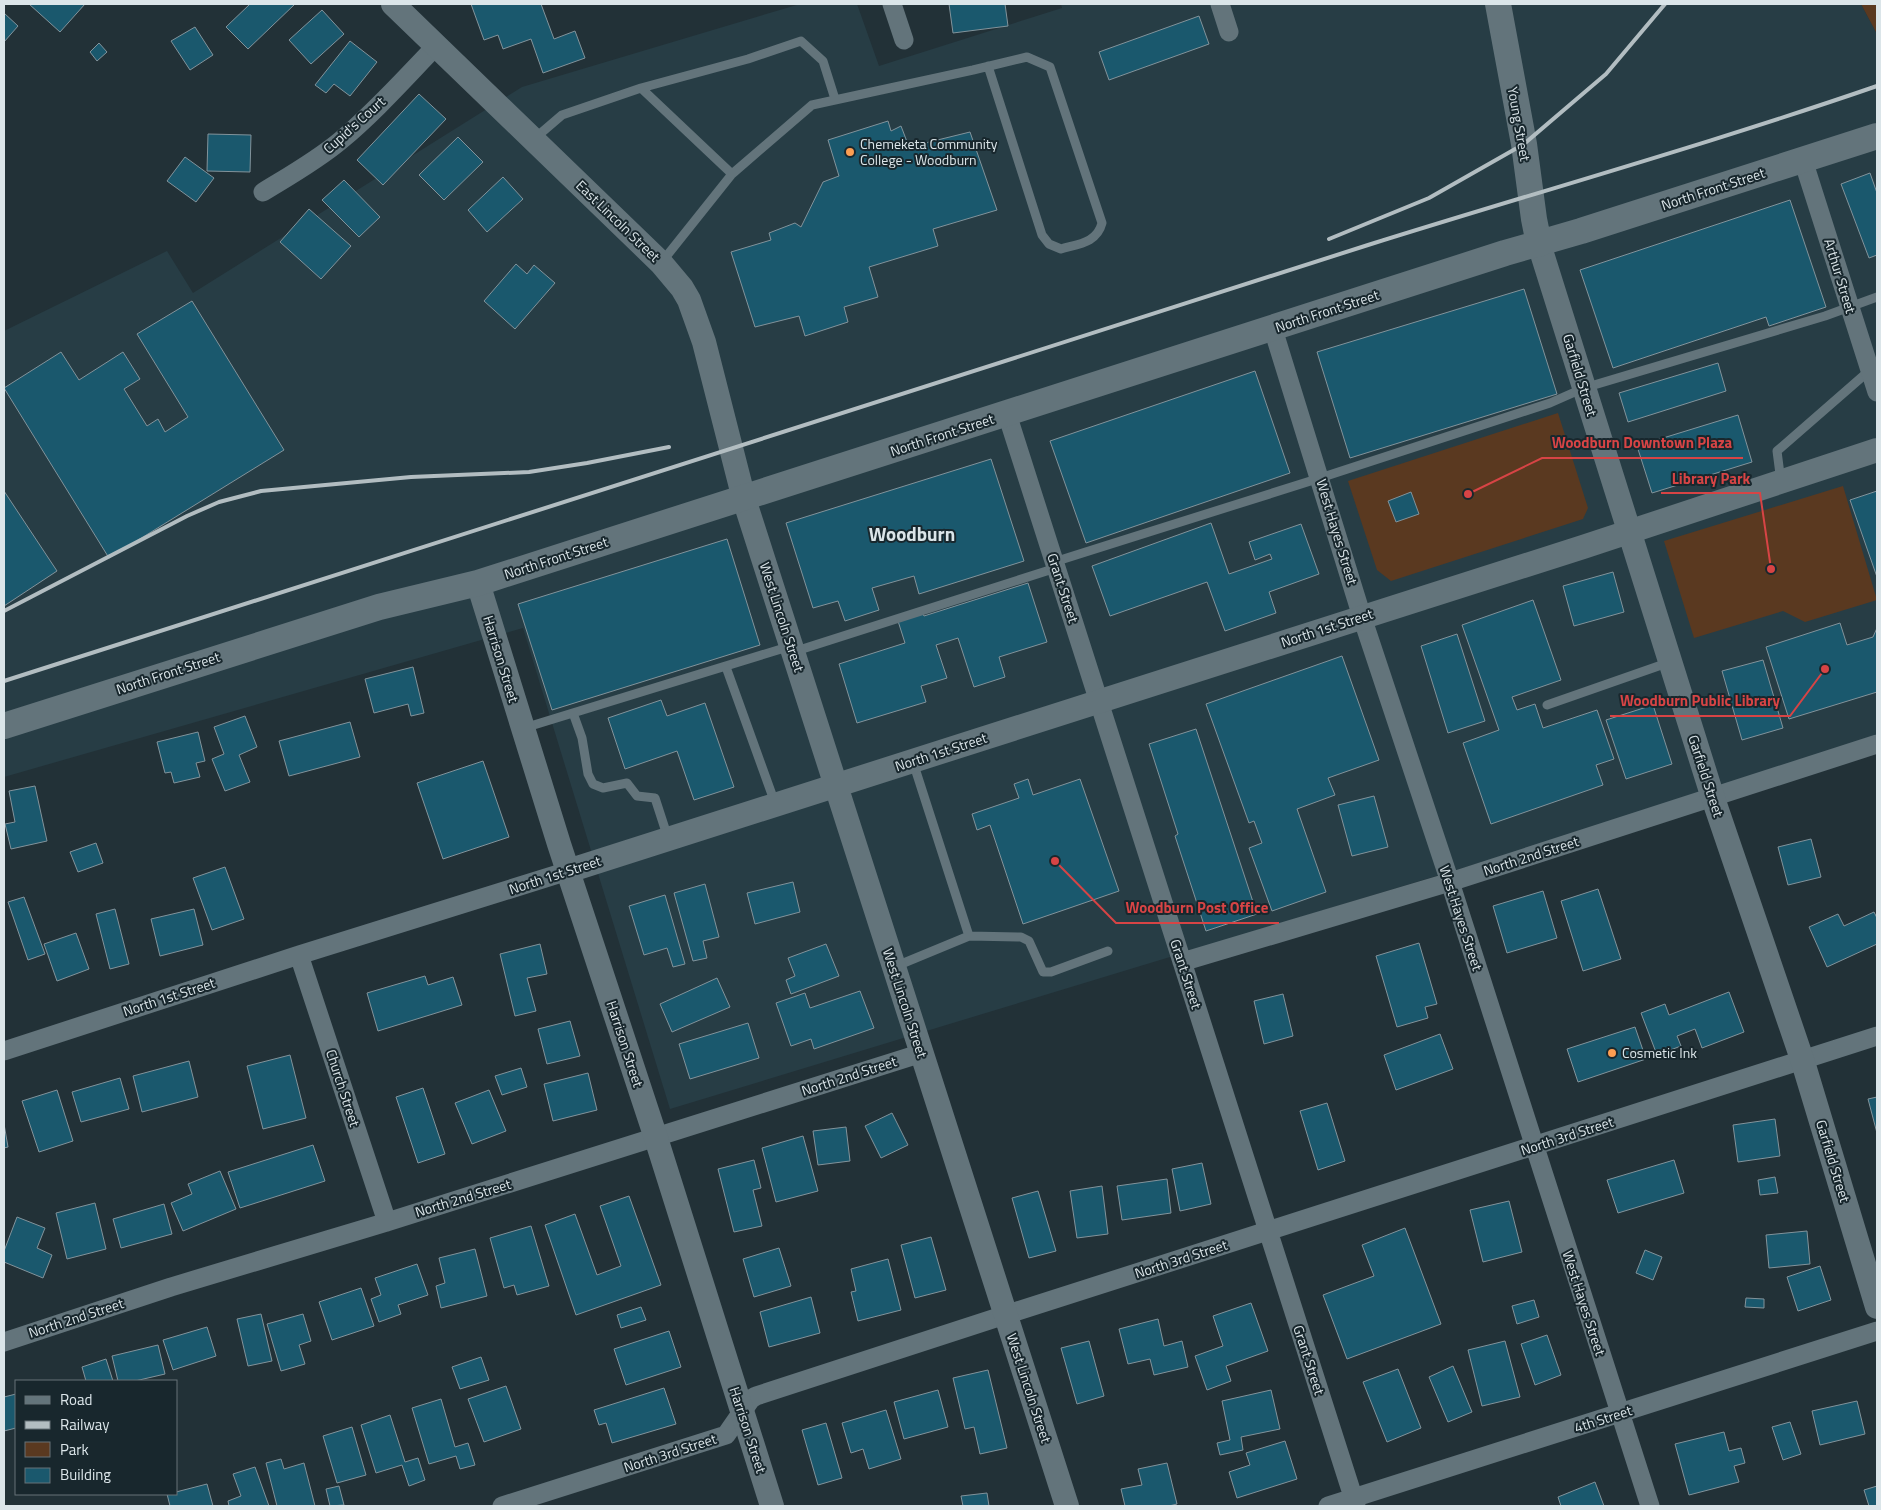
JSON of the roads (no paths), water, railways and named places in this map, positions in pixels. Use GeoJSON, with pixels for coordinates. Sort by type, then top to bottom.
{"type":"FeatureCollection","features":[{"type":"Feature","properties":{"kind":"main road","name":"Young Street"},"geometry":{"type":"LineString","coordinates":[[1498,4],[1524,144],[1539,244]]}},
{"type":"Feature","properties":{"kind":"main road","name":"North Front Street"},"geometry":{"type":"LineString","coordinates":[[4,726],[379,607],[478,583],[1877,136]]}},
{"type":"Feature","properties":{"kind":"street"},"geometry":{"type":"LineString","coordinates":[[892,4],[904,40]]}},
{"type":"Feature","properties":{"kind":"street"},"geometry":{"type":"LineString","coordinates":[[1220,4],[1229,32]]}},
{"type":"Feature","properties":{"kind":"street","name":"East Lincoln Street"},"geometry":{"type":"LineString","coordinates":[[398,5],[436,46],[661,263],[682,288],[689,300],[704,342],[744,499]]}},
{"type":"Feature","properties":{"kind":"street","name":"Cupid's Court"},"geometry":{"type":"LineString","coordinates":[[263,192],[312,162],[339,142],[359,125],[436,46]]}},
{"type":"Feature","properties":{"kind":"street","name":"Arthur Street"},"geometry":{"type":"LineString","coordinates":[[1804,160],[1877,392]]}},
{"type":"Feature","properties":{"kind":"street","name":"Garfield Street"},"geometry":{"type":"LineString","coordinates":[[1539,244],[1713,798],[1802,1062],[1877,1307]]}},
{"type":"Feature","properties":{"kind":"street","name":"West Hayes Street"},"geometry":{"type":"LineString","coordinates":[[1273,329],[1362,617],[1450,882],[1533,1146],[1650,1506]]}},
{"type":"Feature","properties":{"kind":"street","name":"Grant Street"},"geometry":{"type":"LineString","coordinates":[[1007,414],[1355,1502]]}},
{"type":"Feature","properties":{"kind":"street","name":"North 1st Street"},"geometry":{"type":"LineString","coordinates":[[4,1051],[299,955],[1629,532],[1877,450]]}},
{"type":"Feature","properties":{"kind":"street","name":"West Lincoln Street"},"geometry":{"type":"LineString","coordinates":[[744,499],[1067,1506]]}},
{"type":"Feature","properties":{"kind":"street","name":"Harrison Street"},"geometry":{"type":"LineString","coordinates":[[478,583],[568,871],[656,1138],[772,1506]]}},
{"type":"Feature","properties":{"kind":"street","name":"North 2nd Street"},"geometry":{"type":"LineString","coordinates":[[1182,962],[1450,882],[1877,744]]}},
{"type":"Feature","properties":{"kind":"street","name":"Church Street"},"geometry":{"type":"LineString","coordinates":[[299,955],[387,1222]]}},
{"type":"Feature","properties":{"kind":"street","name":"North 3rd Street"},"geometry":{"type":"LineString","coordinates":[[502,1506],[726,1435],[751,1399],[756,1396],[1533,1146],[1802,1062],[1877,1036]]}},
{"type":"Feature","properties":{"kind":"street","name":"North 2nd Street"},"geometry":{"type":"LineString","coordinates":[[4,1342],[171,1287],[387,1222],[922,1053]]}},
{"type":"Feature","properties":{"kind":"street","name":"4th Street"},"geometry":{"type":"LineString","coordinates":[[1328,1506],[1355,1502],[1620,1413],[1877,1331]]}},
{"type":"Feature","properties":{"kind":"lane"},"geometry":{"type":"LineString","coordinates":[[533,139],[562,116],[641,88],[748,59],[801,41],[823,61],[835,99]]}},
{"type":"Feature","properties":{"kind":"lane"},"geometry":{"type":"LineString","coordinates":[[661,263],[732,174],[812,105],[1027,56],[1050,66],[1102,223],[1100,232],[1091,240],[1061,249],[1049,244],[1042,235],[988,66]]}},
{"type":"Feature","properties":{"kind":"lane"},"geometry":{"type":"LineString","coordinates":[[641,88],[732,174]]}},
{"type":"Feature","properties":{"kind":"lane"},"geometry":{"type":"LineString","coordinates":[[523,728],[792,649],[1550,403],[1584,388],[1825,316],[1877,297]]}},
{"type":"Feature","properties":{"kind":"lane"},"geometry":{"type":"LineString","coordinates":[[1781,482],[1777,451],[1870,370]]}},
{"type":"Feature","properties":{"kind":"lane"},"geometry":{"type":"LineString","coordinates":[[1546,705],[1670,662]]}},
{"type":"Feature","properties":{"kind":"lane"},"geometry":{"type":"LineString","coordinates":[[726,667],[775,805]]}},
{"type":"Feature","properties":{"kind":"lane"},"geometry":{"type":"LineString","coordinates":[[573,713],[582,738],[588,774],[593,784],[603,788],[627,783],[637,796],[656,798],[668,839]]}},
{"type":"Feature","properties":{"kind":"lane"},"geometry":{"type":"LineString","coordinates":[[913,761],[969,936]]}},
{"type":"Feature","properties":{"kind":"lane"},"geometry":{"type":"LineString","coordinates":[[894,967],[969,936],[1021,937],[1029,941],[1043,972],[1051,972],[1108,951]]}},
{"type":"Feature","properties":{"kind":"railway"},"geometry":{"type":"LineString","coordinates":[[1329,239],[1429,198],[1524,144],[1606,74],[1665,4]]}},
{"type":"Feature","properties":{"kind":"railway"},"geometry":{"type":"LineString","coordinates":[[4,681],[1368,245],[1687,148],[1877,86]]}},
{"type":"Feature","properties":{"kind":"railway"},"geometry":{"type":"LineString","coordinates":[[4,611],[187,516],[219,502],[261,491],[411,477],[529,472],[669,447]]}},
{"type":"Feature","properties":{"kind":"place","name":"Chemeketa Community College - Woodburn"},"geometry":{"type":"Point","coordinates":[850,152]}},
{"type":"Feature","properties":{"kind":"place","name":"Woodburn Downtown Plaza"},"geometry":{"type":"Point","coordinates":[1468,494]}},
{"type":"Feature","properties":{"kind":"place","name":"Library Park"},"geometry":{"type":"Point","coordinates":[1771,569]}},
{"type":"Feature","properties":{"kind":"place","name":"Woodburn Public Library"},"geometry":{"type":"Point","coordinates":[1825,669]}},
{"type":"Feature","properties":{"kind":"place","name":"Woodburn Post Office"},"geometry":{"type":"Point","coordinates":[1055,861]}},
{"type":"Feature","properties":{"kind":"place","name":"Cosmetic Ink"},"geometry":{"type":"Point","coordinates":[1612,1053]}},
{"type":"Feature","properties":{"kind":"district","name":"Woodburn"},"geometry":{"type":"Point","coordinates":[912,534]}}]}
